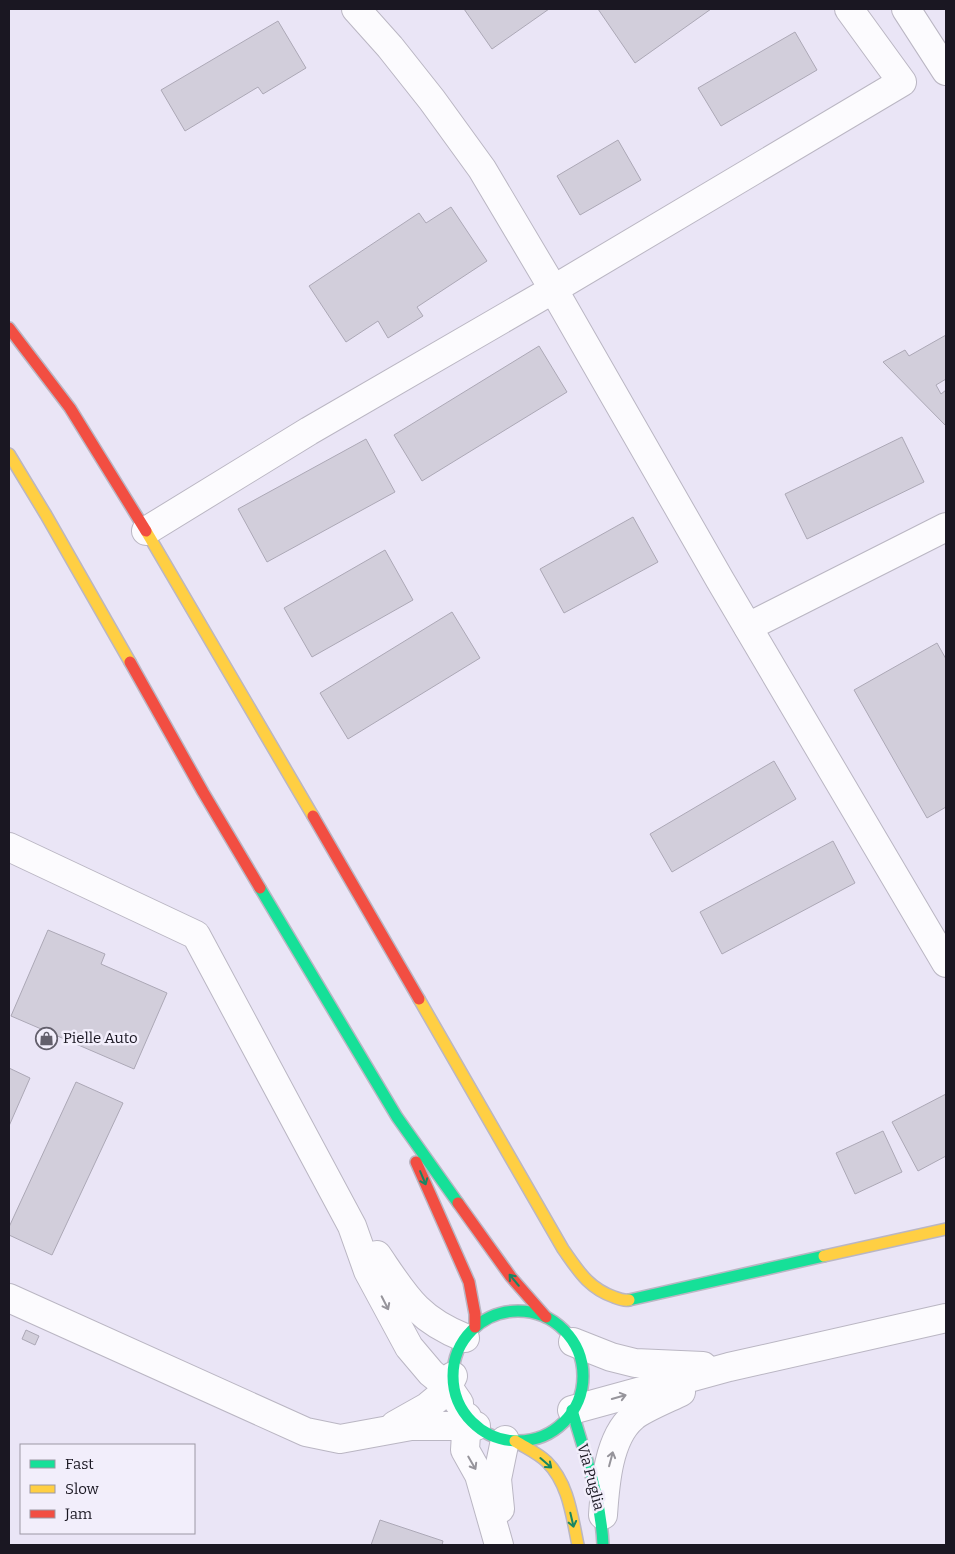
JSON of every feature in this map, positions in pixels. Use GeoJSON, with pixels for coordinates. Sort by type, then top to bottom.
{"type":"FeatureCollection","features":[{"type":"Feature","properties":{"kind":"main road"},"geometry":{"type":"LineString","coordinates":[[9,328],[70,408],[146,531],[564,1249],[588,1282],[600,1292],[624,1300],[946,1229]]}},
{"type":"Feature","properties":{"kind":"main road"},"geometry":{"type":"LineString","coordinates":[[9,454],[46,515],[203,792],[397,1117],[511,1277],[546,1317],[561,1327],[573,1342],[580,1358],[582,1376],[580,1394],[562,1424],[548,1434],[532,1439],[510,1440],[490,1435],[461,1406],[456,1356],[470,1332],[475,1314],[469,1282],[397,1117]]}},
{"type":"Feature","properties":{"kind":"main road"},"geometry":{"type":"LineString","coordinates":[[15,486],[46,515]]}},
{"type":"Feature","properties":{"kind":"main road"},"geometry":{"type":"LineString","coordinates":[[470,1332],[490,1317],[508,1311],[528,1312],[546,1317]]}},
{"type":"Feature","properties":{"kind":"main road","name":"Via Puglia"},"geometry":{"type":"LineString","coordinates":[[572,1410],[588,1458],[603,1535]]}},
{"type":"Feature","properties":{"kind":"main road","name":"Via Puglia"},"geometry":{"type":"LineString","coordinates":[[510,1440],[547,1462],[558,1475],[566,1494],[578,1545]]}},
{"type":"Feature","properties":{"kind":"street"},"geometry":{"type":"LineString","coordinates":[[356,9],[390,47],[432,100],[482,169],[554,289],[748,627],[946,963]]}},
{"type":"Feature","properties":{"kind":"street"},"geometry":{"type":"LineString","coordinates":[[146,531],[309,431],[554,289],[902,82],[849,9]]}},
{"type":"Feature","properties":{"kind":"street"},"geometry":{"type":"LineString","coordinates":[[906,9],[946,71]]}},
{"type":"Feature","properties":{"kind":"street"},"geometry":{"type":"LineString","coordinates":[[748,627],[946,527]]}},
{"type":"Feature","properties":{"kind":"street"},"geometry":{"type":"LineString","coordinates":[[10,850],[196,935],[352,1226],[368,1271],[409,1347],[461,1406],[465,1450],[479,1475],[500,1545]]}},
{"type":"Feature","properties":{"kind":"street"},"geometry":{"type":"LineString","coordinates":[[352,1226],[375,1252],[406,1298],[428,1320],[449,1332],[470,1332]]}},
{"type":"Feature","properties":{"kind":"street"},"geometry":{"type":"LineString","coordinates":[[9,1298],[306,1432],[340,1439],[411,1426],[461,1406]]}},
{"type":"Feature","properties":{"kind":"street"},"geometry":{"type":"LineString","coordinates":[[572,1410],[729,1367],[946,1318]]}},
{"type":"Feature","properties":{"kind":"street"},"geometry":{"type":"LineString","coordinates":[[573,1342],[611,1358],[635,1363],[729,1367]]}},
{"type":"Feature","properties":{"kind":"street"},"geometry":{"type":"LineString","coordinates":[[603,1535],[604,1490],[617,1438],[633,1417],[729,1367]]}},
{"type":"Feature","properties":{"kind":"street"},"geometry":{"type":"LineString","coordinates":[[385,1430],[427,1407],[445,1392],[461,1406]]}},
{"type":"Feature","properties":{"kind":"street"},"geometry":{"type":"LineString","coordinates":[[500,1545],[501,1517],[497,1479],[510,1440]]}},
{"type":"Feature","properties":{"kind":"building"},"geometry":{"type":"Polygon","coordinates":[[[464,9],[549,9],[492,49],[464,9]]]}},
{"type":"Feature","properties":{"kind":"building"},"geometry":{"type":"Polygon","coordinates":[[[598,9],[711,9],[635,63],[598,9]]]}},
{"type":"Feature","properties":{"kind":"building"},"geometry":{"type":"Polygon","coordinates":[[[278,21],[306,68],[263,94],[258,87],[185,131],[161,90],[278,21]]]}},
{"type":"Feature","properties":{"kind":"building"},"geometry":{"type":"Polygon","coordinates":[[[795,32],[817,70],[721,126],[698,88],[795,32]]]}},
{"type":"Feature","properties":{"kind":"building"},"geometry":{"type":"Polygon","coordinates":[[[618,140],[641,180],[580,215],[557,176],[618,140]]]}},
{"type":"Feature","properties":{"kind":"building"},"geometry":{"type":"Polygon","coordinates":[[[451,207],[487,261],[417,307],[423,316],[388,338],[378,321],[346,342],[309,286],[419,213],[426,223],[451,207]]]}},
{"type":"Feature","properties":{"kind":"building"},"geometry":{"type":"Polygon","coordinates":[[[946,335],[946,379],[936,385],[941,394],[946,390],[946,426],[883,362],[905,350],[909,356],[946,335]]]}},
{"type":"Feature","properties":{"kind":"building"},"geometry":{"type":"Polygon","coordinates":[[[539,346],[567,392],[422,481],[394,435],[539,346]]]}},
{"type":"Feature","properties":{"kind":"building"},"geometry":{"type":"Polygon","coordinates":[[[902,437],[924,482],[807,539],[785,494],[902,437]]]}},
{"type":"Feature","properties":{"kind":"building"},"geometry":{"type":"Polygon","coordinates":[[[366,439],[395,492],[267,562],[238,509],[366,439]]]}},
{"type":"Feature","properties":{"kind":"building"},"geometry":{"type":"Polygon","coordinates":[[[633,517],[658,562],[564,613],[540,569],[633,517]]]}},
{"type":"Feature","properties":{"kind":"building"},"geometry":{"type":"Polygon","coordinates":[[[385,550],[413,600],[312,657],[284,608],[385,550]]]}},
{"type":"Feature","properties":{"kind":"building"},"geometry":{"type":"Polygon","coordinates":[[[452,612],[480,658],[348,739],[320,693],[452,612]]]}},
{"type":"Feature","properties":{"kind":"building"},"geometry":{"type":"Polygon","coordinates":[[[937,643],[946,659],[946,807],[927,818],[854,690],[937,643]]]}},
{"type":"Feature","properties":{"kind":"building"},"geometry":{"type":"Polygon","coordinates":[[[774,761],[796,799],[672,872],[650,834],[774,761]]]}},
{"type":"Feature","properties":{"kind":"building"},"geometry":{"type":"Polygon","coordinates":[[[833,841],[855,883],[722,954],[700,912],[833,841]]]}},
{"type":"Feature","properties":{"kind":"building"},"geometry":{"type":"Polygon","coordinates":[[[48,930],[105,954],[101,964],[167,993],[134,1069],[11,1016],[48,930]]]}},
{"type":"Feature","properties":{"kind":"building"},"geometry":{"type":"Polygon","coordinates":[[[9,1068],[30,1078],[9,1126],[9,1068]]]}},
{"type":"Feature","properties":{"kind":"building"},"geometry":{"type":"Polygon","coordinates":[[[76,1082],[123,1103],[52,1255],[9,1235],[9,1227],[76,1082]]]}},
{"type":"Feature","properties":{"kind":"building"},"geometry":{"type":"Polygon","coordinates":[[[946,1094],[946,1156],[918,1171],[892,1122],[946,1094]]]}},
{"type":"Feature","properties":{"kind":"building"},"geometry":{"type":"Polygon","coordinates":[[[883,1131],[902,1172],[855,1194],[836,1153],[883,1131]]]}},
{"type":"Feature","properties":{"kind":"building"},"geometry":{"type":"Polygon","coordinates":[[[26,1330],[39,1336],[35,1345],[22,1339],[26,1330]]]}},
{"type":"Feature","properties":{"kind":"building"},"geometry":{"type":"Polygon","coordinates":[[[380,1520],[443,1541],[442,1545],[371,1545],[380,1520]]]}},
{"type":"Feature","properties":{"kind":"traffic: fast"},"geometry":{"type":"LineString","coordinates":[[260,888],[397,1117],[458,1203]]}},
{"type":"Feature","properties":{"kind":"traffic: fast"},"geometry":{"type":"LineString","coordinates":[[629,1300],[824,1256]]}},
{"type":"Feature","properties":{"kind":"traffic: fast"},"geometry":{"type":"LineString","coordinates":[[518,1311],[543,1316],[564,1330],[578,1351],[583,1376],[578,1401],[564,1422],[543,1436],[518,1441],[493,1436],[472,1422],[458,1401],[453,1376],[458,1351],[472,1330],[493,1316],[518,1311]]}},
{"type":"Feature","properties":{"kind":"traffic: fast"},"geometry":{"type":"LineString","coordinates":[[572,1410],[596,1493],[603,1545]]}},
{"type":"Feature","properties":{"kind":"traffic: slow"},"geometry":{"type":"LineString","coordinates":[[9,454],[130,662]]}},
{"type":"Feature","properties":{"kind":"traffic: slow"},"geometry":{"type":"LineString","coordinates":[[146,531],[313,816]]}},
{"type":"Feature","properties":{"kind":"traffic: slow"},"geometry":{"type":"LineString","coordinates":[[419,999],[563,1249],[584,1278],[597,1289],[619,1299],[629,1300]]}},
{"type":"Feature","properties":{"kind":"traffic: slow"},"geometry":{"type":"LineString","coordinates":[[824,1256],[946,1229]]}},
{"type":"Feature","properties":{"kind":"traffic: slow"},"geometry":{"type":"LineString","coordinates":[[515,1441],[547,1462],[560,1480],[568,1501],[578,1545]]}},
{"type":"Feature","properties":{"kind":"traffic: jam"},"geometry":{"type":"LineString","coordinates":[[9,328],[70,408],[146,531]]}},
{"type":"Feature","properties":{"kind":"traffic: jam"},"geometry":{"type":"LineString","coordinates":[[130,662],[203,792],[260,888]]}},
{"type":"Feature","properties":{"kind":"traffic: jam"},"geometry":{"type":"LineString","coordinates":[[313,816],[419,999]]}},
{"type":"Feature","properties":{"kind":"traffic: jam"},"geometry":{"type":"LineString","coordinates":[[416,1162],[469,1282],[475,1314],[475,1327]]}},
{"type":"Feature","properties":{"kind":"traffic: jam"},"geometry":{"type":"LineString","coordinates":[[458,1203],[511,1277],[546,1317]]}},
{"type":"Feature","properties":{"kind":"place","name":"Pielle Auto"},"geometry":{"type":"Point","coordinates":[47,1038]}}]}
